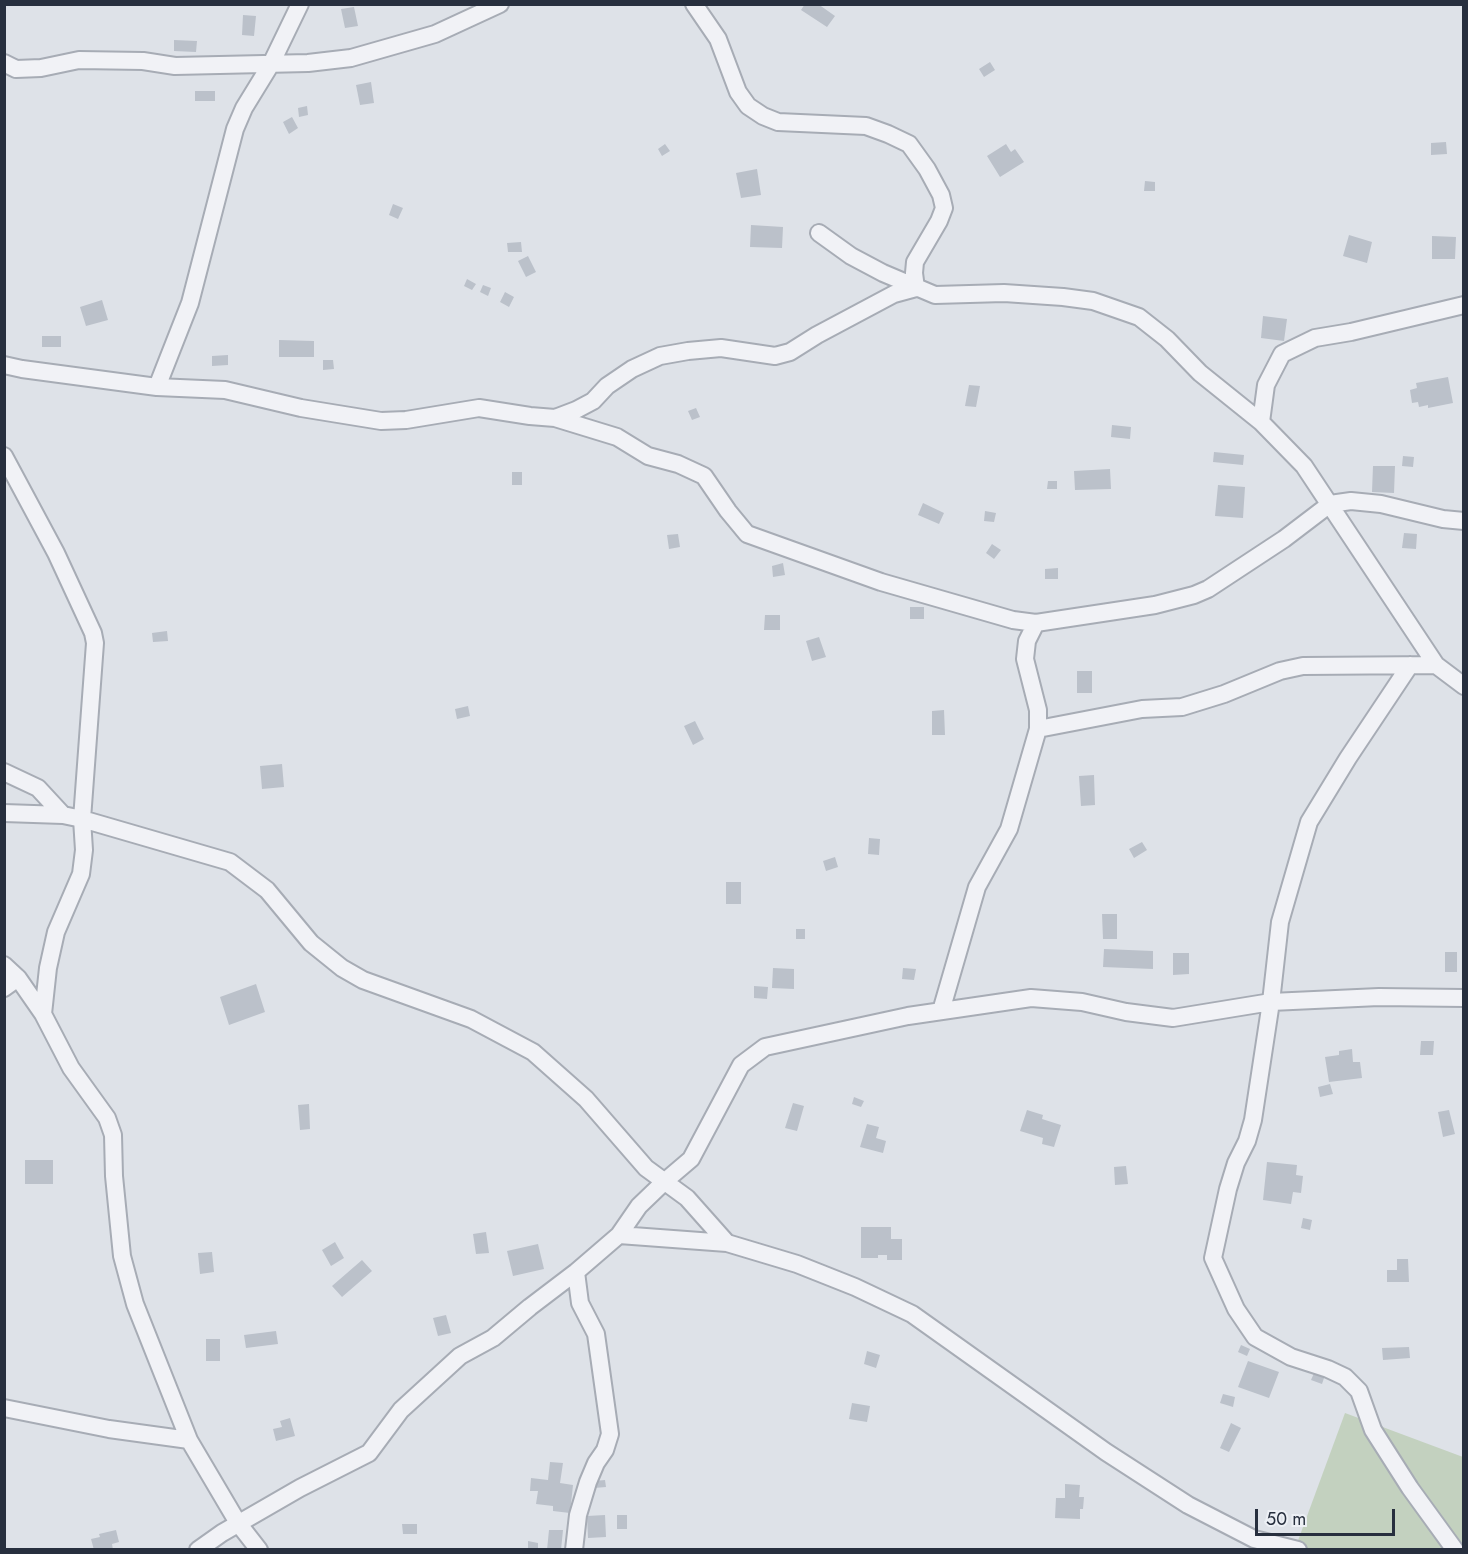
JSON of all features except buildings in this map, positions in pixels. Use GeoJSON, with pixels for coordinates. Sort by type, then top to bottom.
{"type":"FeatureCollection","features":[{"type":"Feature","properties":{"kind":"street"},"geometry":{"type":"LineString","coordinates":[[157,387],[190,303],[235,129],[244,108],[271,64],[300,4]]}},
{"type":"Feature","properties":{"kind":"street"},"geometry":{"type":"LineString","coordinates":[[4,63],[16,69],[41,68],[79,60],[144,62],[175,66],[308,63],[351,58],[435,34],[500,4]]}},
{"type":"Feature","properties":{"kind":"street"},"geometry":{"type":"LineString","coordinates":[[694,4],[718,39],[738,92],[748,106],[763,116],[778,122],[866,126],[909,144],[927,169],[941,195],[944,208],[915,262],[916,288]]}},
{"type":"Feature","properties":{"kind":"street"},"geometry":{"type":"LineString","coordinates":[[819,233],[851,256],[935,296],[1004,293],[1063,297],[1093,301],[1139,317],[1167,339],[1200,373],[1261,422],[1304,466],[1436,665],[1464,686]]}},
{"type":"Feature","properties":{"kind":"street"},"geometry":{"type":"LineString","coordinates":[[555,418],[593,401],[607,386],[632,369],[660,356],[721,348],[776,356],[790,352],[894,294],[916,288]]}},
{"type":"Feature","properties":{"kind":"street"},"geometry":{"type":"LineString","coordinates":[[1261,422],[1266,385],[1282,354],[1315,338],[1351,332],[1464,305]]}},
{"type":"Feature","properties":{"kind":"street"},"geometry":{"type":"LineString","coordinates":[[4,365],[157,387],[232,391],[301,408],[381,421],[406,420],[479,408],[555,418],[617,437],[648,456],[678,464],[704,476],[728,512],[747,534],[882,582],[1013,620],[1036,623],[1155,605],[1194,595],[1208,589],[1284,539],[1330,504],[1352,501],[1381,504],[1443,519],[1464,521]]}},
{"type":"Feature","properties":{"kind":"street"},"geometry":{"type":"LineString","coordinates":[[4,456],[56,553],[93,633],[95,643],[82,819],[84,849],[81,874],[56,932],[48,968],[43,1014]]}},
{"type":"Feature","properties":{"kind":"street"},"geometry":{"type":"LineString","coordinates":[[941,1011],[977,887],[1009,829],[1038,729],[1038,710],[1025,659],[1027,640],[1036,623]]}},
{"type":"Feature","properties":{"kind":"street"},"geometry":{"type":"LineString","coordinates":[[1410,665],[1348,758],[1309,822],[1280,922],[1271,1002],[1253,1120],[1228,1189],[1213,1258],[1236,1310],[1255,1337],[1291,1358],[1328,1369],[1345,1377],[1359,1390],[1373,1430],[1410,1488],[1455,1550]]}},
{"type":"Feature","properties":{"kind":"street"},"geometry":{"type":"LineString","coordinates":[[1038,729],[1142,709],[1182,707],[1224,694],[1280,671],[1303,666],[1436,665]]}},
{"type":"Feature","properties":{"kind":"street"},"geometry":{"type":"LineString","coordinates":[[4,772],[38,788],[63,815]]}},
{"type":"Feature","properties":{"kind":"street"},"geometry":{"type":"LineString","coordinates":[[4,813],[63,815],[82,819],[230,862],[267,890],[311,943],[342,968],[363,980],[471,1019],[533,1052],[586,1099],[646,1168],[687,1198],[727,1243]]}},
{"type":"Feature","properties":{"kind":"street"},"geometry":{"type":"LineString","coordinates":[[4,965],[18,978],[43,1014],[71,1068],[107,1118],[113,1135],[114,1176],[123,1256],[135,1304],[189,1440],[238,1523],[259,1550]]}},
{"type":"Feature","properties":{"kind":"street"},"geometry":{"type":"LineString","coordinates":[[4,988],[18,978]]}},
{"type":"Feature","properties":{"kind":"street"},"geometry":{"type":"LineString","coordinates":[[198,1550],[238,1523],[369,1453],[401,1410],[460,1356],[494,1338],[619,1234],[639,1206],[691,1159],[741,1065],[765,1047],[908,1016],[1031,998],[1082,1002],[1126,1012],[1173,1018],[1271,1002],[1464,998]]}},
{"type":"Feature","properties":{"kind":"street"},"geometry":{"type":"LineString","coordinates":[[619,1234],[727,1243],[797,1264],[855,1287],[912,1314],[1096,1446],[1188,1505],[1254,1539],[1298,1550]]}},
{"type":"Feature","properties":{"kind":"street"},"geometry":{"type":"LineString","coordinates":[[574,1550],[578,1515],[588,1482],[596,1463],[605,1450],[610,1434],[596,1334],[580,1303],[576,1272]]}},
{"type":"Feature","properties":{"kind":"street"},"geometry":{"type":"LineString","coordinates":[[4,1408],[109,1429],[160,1434],[189,1440]]}},
{"type":"Feature","properties":{"kind":"green space"},"geometry":{"type":"Polygon","coordinates":[[[1345,1413],[1463,1457],[1463,1549],[1305,1550],[1296,1546],[1345,1413]]]}}]}
